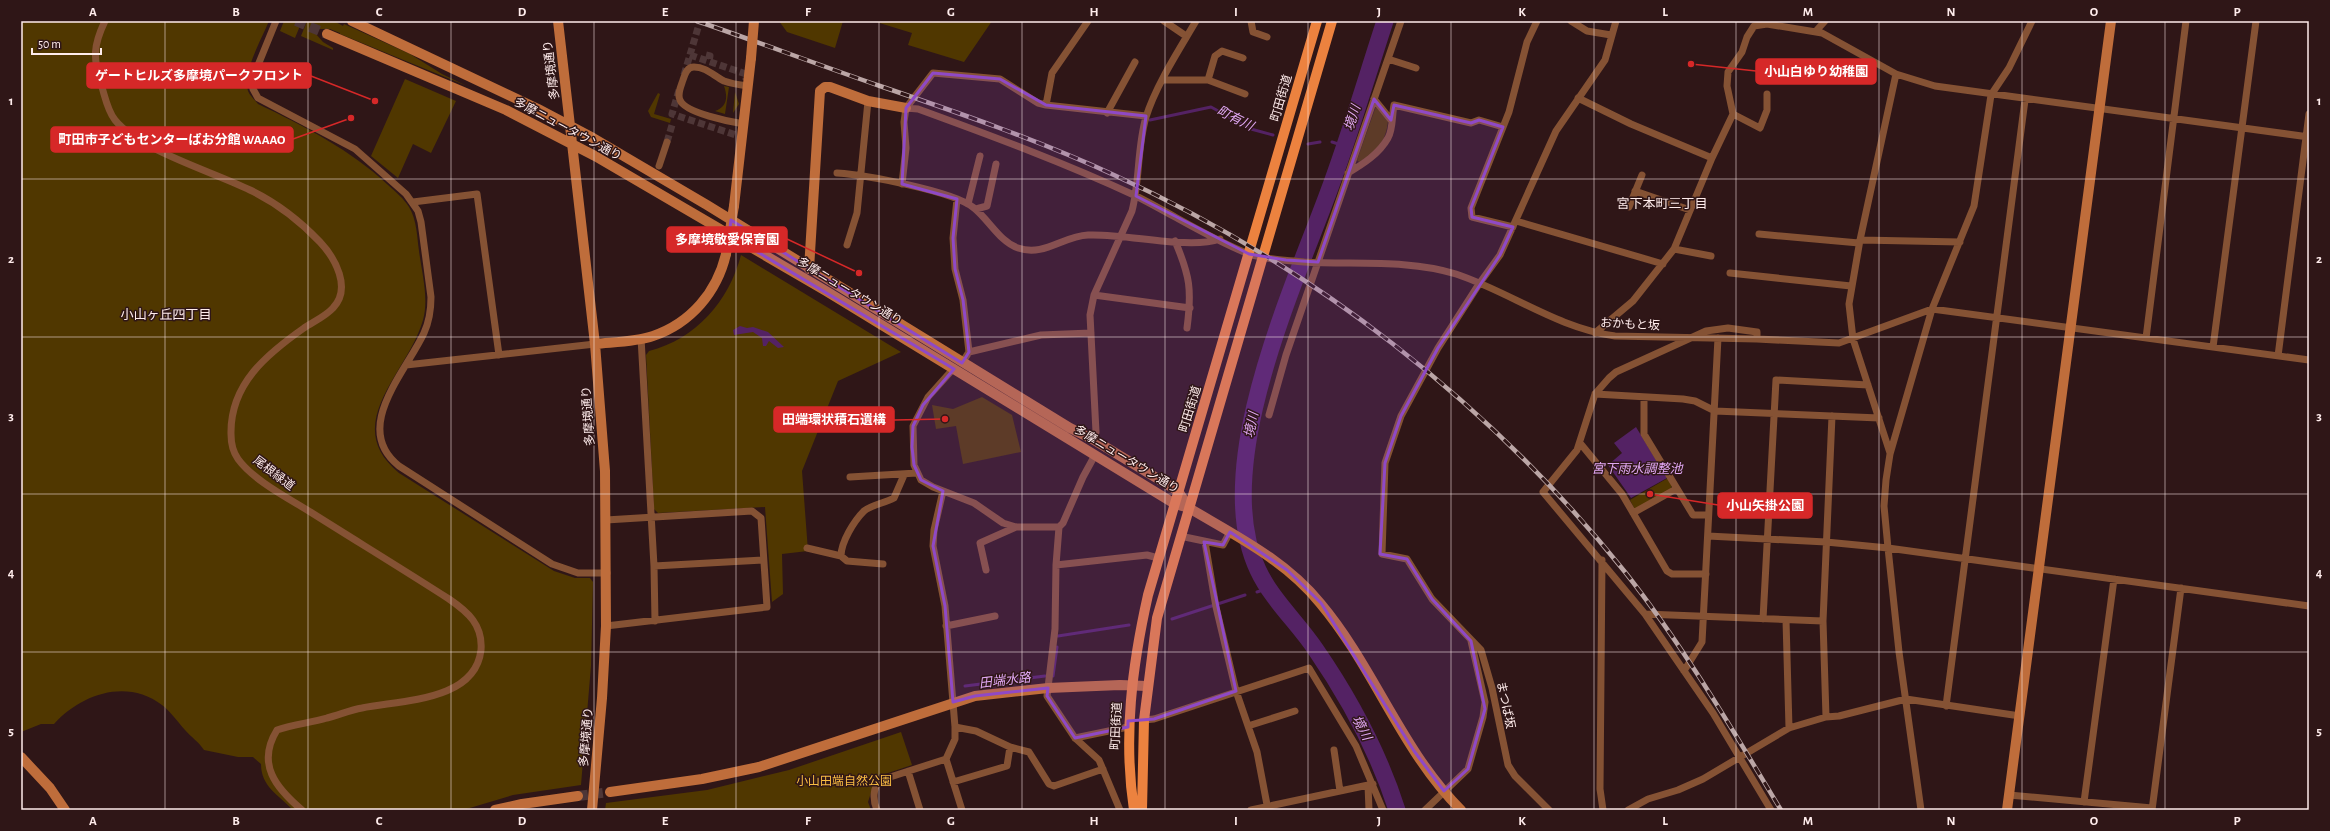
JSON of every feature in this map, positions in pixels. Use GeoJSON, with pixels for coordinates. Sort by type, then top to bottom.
{"type":"FeatureCollection","features":[{"type":"Feature","properties":{"kind":"main road","name":"町田街道"},"geometry":{"type":"LineString","coordinates":[[1134,810],[1128,766],[1128,727],[1132,685],[1143,615],[1158,558],[1317,21]]}},
{"type":"Feature","properties":{"kind":"main road"},"geometry":{"type":"LineString","coordinates":[[1142,810],[1144,720],[1147,686],[1157,618],[1332,21]]}},
{"type":"Feature","properties":{"kind":"street","name":"尾根緑道"},"geometry":{"type":"LineString","coordinates":[[105,21],[97,41],[94,59],[109,110],[120,125],[142,142],[250,190],[275,204],[319,240],[330,253],[341,277],[342,289],[333,308],[276,348],[253,371],[241,389],[234,410],[231,434],[232,447],[238,459],[276,490],[450,599],[467,612],[477,626],[481,643],[480,658],[475,671],[464,681],[419,701],[363,708],[277,730],[271,740],[268,754],[270,772],[280,789],[302,810]]}},
{"type":"Feature","properties":{"kind":"street"},"geometry":{"type":"LineString","coordinates":[[276,21],[252,80],[253,89],[258,98],[355,149],[413,202],[421,222],[431,302],[424,333],[383,406],[379,420],[381,442],[389,456],[399,466],[552,564],[578,573],[607,573]]}},
{"type":"Feature","properties":{"kind":"street","name":"多摩ニュータウン通り"},"geometry":{"type":"LineString","coordinates":[[352,21],[570,126],[707,205],[1095,455],[1175,504],[1189,508]]}},
{"type":"Feature","properties":{"kind":"street","name":"多摩境通り"},"geometry":{"type":"LineString","coordinates":[[558,21],[573,144],[602,414],[606,520],[606,626],[602,698],[592,810]]}},
{"type":"Feature","properties":{"kind":"street"},"geometry":{"type":"LineString","coordinates":[[406,365],[641,338],[667,330],[694,312],[712,290],[726,254],[744,124],[754,21]]}},
{"type":"Feature","properties":{"kind":"street"},"geometry":{"type":"LineString","coordinates":[[1046,105],[1052,73],[1088,21]]}},
{"type":"Feature","properties":{"kind":"street"},"geometry":{"type":"LineString","coordinates":[[1164,21],[1186,36]]}},
{"type":"Feature","properties":{"kind":"street"},"geometry":{"type":"LineString","coordinates":[[1094,440],[1096,432],[1090,314],[1094,295],[1122,235],[1136,196],[1140,147],[1146,116],[1186,36],[1196,21]]}},
{"type":"Feature","properties":{"kind":"street"},"geometry":{"type":"LineString","coordinates":[[1250,21],[1253,32],[1267,37]]}},
{"type":"Feature","properties":{"kind":"street"},"geometry":{"type":"LineString","coordinates":[[1269,415],[1286,355],[1317,262],[1401,21]]}},
{"type":"Feature","properties":{"kind":"street"},"geometry":{"type":"LineString","coordinates":[[1537,21],[1527,42],[1503,127],[1471,208],[1472,217],[1514,224],[1663,264]]}},
{"type":"Feature","properties":{"kind":"street"},"geometry":{"type":"LineString","coordinates":[[1571,21],[1587,31],[1611,35]]}},
{"type":"Feature","properties":{"kind":"street"},"geometry":{"type":"LineString","coordinates":[[1478,284],[1500,255],[1556,131],[1605,60],[1616,21]]}},
{"type":"Feature","properties":{"kind":"street"},"geometry":{"type":"LineString","coordinates":[[1816,32],[1825,21]]}},
{"type":"Feature","properties":{"kind":"street"},"geometry":{"type":"LineString","coordinates":[[1921,810],[1906,699],[1884,506],[1890,454],[1932,309],[1974,206],[1991,95],[2009,68],[2032,21]]}},
{"type":"Feature","properties":{"kind":"street"},"geometry":{"type":"LineString","coordinates":[[2007,810],[2040,569],[2111,21]]}},
{"type":"Feature","properties":{"kind":"street"},"geometry":{"type":"LineString","coordinates":[[2146,338],[2186,21]]}},
{"type":"Feature","properties":{"kind":"street"},"geometry":{"type":"LineString","coordinates":[[2213,347],[2256,21]]}},
{"type":"Feature","properties":{"kind":"street"},"geometry":{"type":"LineString","coordinates":[[1595,333],[1633,301],[1674,249],[1712,158],[1734,114],[1727,86],[1728,72],[1742,52],[1746,37],[1754,26],[1767,24],[1816,32],[1896,74],[1935,86],[2025,100],[2308,137]]}},
{"type":"Feature","properties":{"kind":"street","name":"多摩ニュータウン通り"},"geometry":{"type":"LineString","coordinates":[[327,34],[445,83],[573,144],[958,366],[1094,440],[1178,491],[1189,508]]}},
{"type":"Feature","properties":{"kind":"street"},"geometry":{"type":"LineString","coordinates":[[1208,80],[1215,56],[1222,52],[1244,58]]}},
{"type":"Feature","properties":{"kind":"street"},"geometry":{"type":"LineString","coordinates":[[1388,60],[1416,68]]}},
{"type":"Feature","properties":{"kind":"street"},"geometry":{"type":"LineString","coordinates":[[1107,113],[1135,62]]}},
{"type":"Feature","properties":{"kind":"street"},"geometry":{"type":"LineString","coordinates":[[744,124],[729,122],[689,109],[682,104],[678,96],[685,74],[690,68],[694,67],[709,71],[732,83],[748,86]]}},
{"type":"Feature","properties":{"kind":"street"},"geometry":{"type":"LineString","coordinates":[[902,184],[906,148],[904,122],[906,108],[933,73],[1000,79],[1038,103],[1046,105],[1107,113],[1146,116]]}},
{"type":"Feature","properties":{"kind":"street"},"geometry":{"type":"LineString","coordinates":[[1890,454],[1853,339],[1849,304],[1859,242],[1896,74]]}},
{"type":"Feature","properties":{"kind":"street"},"geometry":{"type":"LineString","coordinates":[[1163,80],[1208,80],[1246,94]]}},
{"type":"Feature","properties":{"kind":"street"},"geometry":{"type":"LineString","coordinates":[[808,269],[820,91],[825,87],[830,87],[868,101],[906,108]]}},
{"type":"Feature","properties":{"kind":"street"},"geometry":{"type":"LineString","coordinates":[[1734,114],[1760,128],[1767,110],[1767,94]]}},
{"type":"Feature","properties":{"kind":"street"},"geometry":{"type":"LineString","coordinates":[[1578,98],[1631,124],[1712,158]]}},
{"type":"Feature","properties":{"kind":"street"},"geometry":{"type":"LineString","coordinates":[[1374,99],[1391,120]]}},
{"type":"Feature","properties":{"kind":"street"},"geometry":{"type":"LineString","coordinates":[[1946,706],[2025,100]]}},
{"type":"Feature","properties":{"kind":"street"},"geometry":{"type":"LineString","coordinates":[[847,245],[857,213],[862,175],[868,101]]}},
{"type":"Feature","properties":{"kind":"street"},"geometry":{"type":"LineString","coordinates":[[1348,173],[1366,162],[1379,150],[1389,137],[1394,105],[1471,123],[1479,120],[1503,127]]}},
{"type":"Feature","properties":{"kind":"street","name":"おかもと坂"},"geometry":{"type":"LineString","coordinates":[[906,108],[918,109],[1003,140],[1065,165],[1136,196],[1249,254],[1286,260],[1404,266],[1438,270],[1478,284],[1545,315],[1595,333],[1615,336],[1757,339],[1839,343],[1932,309]]}},
{"type":"Feature","properties":{"kind":"street"},"geometry":{"type":"LineString","coordinates":[[2278,356],[2308,137],[2309,114]]}},
{"type":"Feature","properties":{"kind":"street"},"geometry":{"type":"LineString","coordinates":[[660,166],[667,142]]}},
{"type":"Feature","properties":{"kind":"street"},"geometry":{"type":"LineString","coordinates":[[968,204],[980,156]]}},
{"type":"Feature","properties":{"kind":"street"},"geometry":{"type":"LineString","coordinates":[[976,209],[987,206],[996,164]]}},
{"type":"Feature","properties":{"kind":"street"},"geometry":{"type":"LineString","coordinates":[[837,173],[862,175],[957,199],[976,209],[1006,241],[1016,248],[1027,251],[1036,251],[1086,235],[1122,235],[1206,244],[1220,239]]}},
{"type":"Feature","properties":{"kind":"street"},"geometry":{"type":"LineString","coordinates":[[1629,207],[1642,174]]}},
{"type":"Feature","properties":{"kind":"street"},"geometry":{"type":"LineString","coordinates":[[1635,191],[1690,210]]}},
{"type":"Feature","properties":{"kind":"street"},"geometry":{"type":"LineString","coordinates":[[413,202],[477,194],[499,355]]}},
{"type":"Feature","properties":{"kind":"street"},"geometry":{"type":"LineString","coordinates":[[957,199],[953,238],[954,269],[963,300],[969,352]]}},
{"type":"Feature","properties":{"kind":"street"},"geometry":{"type":"LineString","coordinates":[[1759,234],[1859,242],[1960,242]]}},
{"type":"Feature","properties":{"kind":"street"},"geometry":{"type":"LineString","coordinates":[[1175,241],[1189,278],[1190,308],[1187,328]]}},
{"type":"Feature","properties":{"kind":"street"},"geometry":{"type":"LineString","coordinates":[[1674,249],[1711,256]]}},
{"type":"Feature","properties":{"kind":"street"},"geometry":{"type":"LineString","coordinates":[[1730,273],[1851,286]]}},
{"type":"Feature","properties":{"kind":"street","name":"まつば坂"},"geometry":{"type":"LineString","coordinates":[[1478,284],[1416,386],[1390,443],[1385,463],[1381,550],[1382,554],[1407,559],[1432,599],[1481,650],[1492,688],[1506,760],[1515,776],[1549,810]]}},
{"type":"Feature","properties":{"kind":"street"},"geometry":{"type":"LineString","coordinates":[[1094,295],[1190,308]]}},
{"type":"Feature","properties":{"kind":"street"},"geometry":{"type":"LineString","coordinates":[[1932,309],[2309,360]]}},
{"type":"Feature","properties":{"kind":"street"},"geometry":{"type":"LineString","coordinates":[[1757,339],[1757,332],[1728,328],[1706,331],[1616,372],[1600,386],[1595,394],[1580,443],[1543,492],[1602,560],[1645,614],[1740,758],[1770,810]]}},
{"type":"Feature","properties":{"kind":"street"},"geometry":{"type":"LineString","coordinates":[[1060,527],[1016,527],[1004,523],[974,503],[943,491],[921,480],[917,473],[912,447],[913,426],[928,397],[958,366],[969,352],[1041,335],[1091,333]]}},
{"type":"Feature","properties":{"kind":"street"},"geometry":{"type":"LineString","coordinates":[[641,338],[654,566],[655,621]]}},
{"type":"Feature","properties":{"kind":"street"},"geometry":{"type":"LineString","coordinates":[[1684,671],[1702,642],[1718,338]]}},
{"type":"Feature","properties":{"kind":"street"},"geometry":{"type":"LineString","coordinates":[[1763,619],[1776,380],[1868,385]]}},
{"type":"Feature","properties":{"kind":"street"},"geometry":{"type":"LineString","coordinates":[[1595,394],[1695,401],[1715,411],[1879,418]]}},
{"type":"Feature","properties":{"kind":"street"},"geometry":{"type":"LineString","coordinates":[[1644,398],[1644,434],[1693,515],[1708,515]]}},
{"type":"Feature","properties":{"kind":"street"},"geometry":{"type":"LineString","coordinates":[[1826,716],[1823,621],[1832,416]]}},
{"type":"Feature","properties":{"kind":"street"},"geometry":{"type":"LineString","coordinates":[[1580,443],[1618,489],[1669,573],[1706,574]]}},
{"type":"Feature","properties":{"kind":"street"},"geometry":{"type":"LineString","coordinates":[[1095,455],[1082,478],[1064,523],[1060,527],[1056,565],[1055,629],[1047,696],[1075,738],[1099,760],[1120,810]]}},
{"type":"Feature","properties":{"kind":"street"},"geometry":{"type":"LineString","coordinates":[[850,477],[904,475],[917,473]]}},
{"type":"Feature","properties":{"kind":"street"},"geometry":{"type":"LineString","coordinates":[[841,556],[841,551],[851,529],[865,510],[894,498],[904,475]]}},
{"type":"Feature","properties":{"kind":"street"},"geometry":{"type":"LineString","coordinates":[[1633,513],[1676,489]]}},
{"type":"Feature","properties":{"kind":"street"},"geometry":{"type":"LineString","coordinates":[[943,491],[934,530],[933,546],[942,583],[955,727],[955,739],[946,758],[962,810]]}},
{"type":"Feature","properties":{"kind":"street"},"geometry":{"type":"LineString","coordinates":[[1189,508],[1274,560],[1305,586],[1333,620],[1414,751],[1444,791],[1461,810]]}},
{"type":"Feature","properties":{"kind":"street"},"geometry":{"type":"LineString","coordinates":[[606,520],[752,511],[760,518],[767,606],[606,626]]}},
{"type":"Feature","properties":{"kind":"street"},"geometry":{"type":"LineString","coordinates":[[986,570],[980,543],[1016,527]]}},
{"type":"Feature","properties":{"kind":"street"},"geometry":{"type":"LineString","coordinates":[[1180,536],[1223,545],[1230,533]]}},
{"type":"Feature","properties":{"kind":"street"},"geometry":{"type":"LineString","coordinates":[[1708,536],[1826,542],[1888,548],[2309,606]]}},
{"type":"Feature","properties":{"kind":"street"},"geometry":{"type":"LineString","coordinates":[[1205,542],[1215,604],[1236,691],[1257,752],[1268,808]]}},
{"type":"Feature","properties":{"kind":"street"},"geometry":{"type":"LineString","coordinates":[[807,548],[841,556],[847,561],[883,564]]}},
{"type":"Feature","properties":{"kind":"street"},"geometry":{"type":"LineString","coordinates":[[1056,565],[1147,555],[1158,558]]}},
{"type":"Feature","properties":{"kind":"street"},"geometry":{"type":"LineString","coordinates":[[654,566],[763,560]]}},
{"type":"Feature","properties":{"kind":"street"},"geometry":{"type":"LineString","coordinates":[[1602,560],[1600,789],[1603,810]]}},
{"type":"Feature","properties":{"kind":"street"},"geometry":{"type":"LineString","coordinates":[[2084,802],[2114,579]]}},
{"type":"Feature","properties":{"kind":"street"},"geometry":{"type":"LineString","coordinates":[[2009,795],[2152,809],[2181,588]]}},
{"type":"Feature","properties":{"kind":"street"},"geometry":{"type":"LineString","coordinates":[[1645,614],[1823,621]]}},
{"type":"Feature","properties":{"kind":"street"},"geometry":{"type":"LineString","coordinates":[[946,626],[995,616]]}},
{"type":"Feature","properties":{"kind":"street"},"geometry":{"type":"LineString","coordinates":[[1786,620],[1789,728]]}},
{"type":"Feature","properties":{"kind":"street"},"geometry":{"type":"LineString","coordinates":[[1425,810],[1468,769],[1485,709],[1471,641]]}},
{"type":"Feature","properties":{"kind":"street"},"geometry":{"type":"LineString","coordinates":[[1144,720],[1161,717],[1309,668],[1344,723],[1383,810]]}},
{"type":"Feature","properties":{"kind":"street"},"geometry":{"type":"LineString","coordinates":[[610,792],[702,779],[759,767],[975,696],[1048,688],[1132,685],[1147,686]]}},
{"type":"Feature","properties":{"kind":"street"},"geometry":{"type":"LineString","coordinates":[[1628,810],[1648,799],[1684,788],[1740,758],[1789,728],[1826,716],[1839,716],[1906,699],[2020,716]]}},
{"type":"Feature","properties":{"kind":"street"},"geometry":{"type":"LineString","coordinates":[[1248,726],[1295,711]]}},
{"type":"Feature","properties":{"kind":"street"},"geometry":{"type":"LineString","coordinates":[[955,727],[976,731],[1010,747],[1029,752],[1049,784],[1054,786],[1103,769]]}},
{"type":"Feature","properties":{"kind":"street"},"geometry":{"type":"LineString","coordinates":[[1075,738],[1128,727]]}},
{"type":"Feature","properties":{"kind":"street"},"geometry":{"type":"LineString","coordinates":[[953,782],[1007,766],[1010,747]]}},
{"type":"Feature","properties":{"kind":"street"},"geometry":{"type":"LineString","coordinates":[[1334,750],[1340,791]]}},
{"type":"Feature","properties":{"kind":"street"},"geometry":{"type":"LineString","coordinates":[[21,757],[50,788],[65,810]]}},
{"type":"Feature","properties":{"kind":"street"},"geometry":{"type":"LineString","coordinates":[[876,810],[873,801],[878,783],[946,758]]}},
{"type":"Feature","properties":{"kind":"street"},"geometry":{"type":"LineString","coordinates":[[908,771],[920,810]]}},
{"type":"Feature","properties":{"kind":"street"},"geometry":{"type":"LineString","coordinates":[[1250,810],[1268,808],[1371,784]]}},
{"type":"Feature","properties":{"kind":"street"},"geometry":{"type":"LineString","coordinates":[[1369,810],[1371,784]]}},
{"type":"Feature","properties":{"kind":"street"},"geometry":{"type":"LineString","coordinates":[[495,810],[522,804],[578,796]]}},
{"type":"Feature","properties":{"kind":"highlighted area"},"geometry":{"type":"Polygon","coordinates":[[[933,73],[1000,79],[1046,105],[1146,116],[1136,196],[1249,254],[1286,260],[1318,262],[1374,99],[1391,120],[1394,105],[1471,123],[1479,120],[1503,127],[1471,208],[1472,217],[1513,227],[1500,255],[1438,348],[1401,416],[1385,463],[1382,497],[1380,554],[1407,559],[1432,599],[1471,641],[1485,709],[1468,769],[1444,791],[1414,751],[1321,603],[1287,570],[1230,532],[1223,545],[1204,542],[1236,691],[1154,719],[1128,721],[1128,727],[1075,738],[1047,696],[1048,688],[975,696],[953,702],[945,606],[933,546],[943,491],[921,480],[914,465],[912,447],[913,426],[923,405],[954,369],[729,235],[731,220],[962,363],[969,352],[963,300],[955,269],[953,238],[957,199],[902,184],[906,108],[933,73]]]}},
{"type":"Feature","properties":{"kind":"green space"},"geometry":{"type":"Polygon","coordinates":[[[21,21],[269,21],[250,65],[247,84],[250,95],[258,104],[310,130],[359,161],[374,172],[407,204],[414,217],[416,229],[425,295],[425,312],[415,340],[383,398],[376,417],[375,436],[382,455],[399,473],[554,571],[575,578],[590,578],[593,582],[591,666],[581,785],[513,795],[463,810],[293,810],[267,785],[262,772],[261,764],[253,757],[238,757],[204,750],[162,705],[148,697],[134,692],[120,691],[105,693],[77,705],[65,713],[54,724],[41,724],[21,732],[21,21]]]}},
{"type":"Feature","properties":{"kind":"green space"},"geometry":{"type":"Polygon","coordinates":[[[284,21],[302,21],[295,38],[280,31],[284,21]]]}},
{"type":"Feature","properties":{"kind":"green space"},"geometry":{"type":"Polygon","coordinates":[[[307,21],[334,21],[343,26],[344,24],[410,54],[442,74],[467,86],[330,29],[318,29],[315,33],[323,42],[333,48],[333,50],[301,36],[307,21]]]}},
{"type":"Feature","properties":{"kind":"green space"},"geometry":{"type":"Polygon","coordinates":[[[779,21],[843,21],[835,48],[787,32],[779,21]]]}},
{"type":"Feature","properties":{"kind":"green space"},"geometry":{"type":"Polygon","coordinates":[[[873,21],[992,21],[964,62],[908,45],[912,33],[873,21]]]}},
{"type":"Feature","properties":{"kind":"green space"},"geometry":{"type":"Polygon","coordinates":[[[405,79],[456,101],[431,153],[413,144],[398,178],[371,156],[405,79]]]}},
{"type":"Feature","properties":{"kind":"green space"},"geometry":{"type":"Polygon","coordinates":[[[724,86],[729,87],[725,114],[715,111],[722,107],[726,101],[724,86]]]}},
{"type":"Feature","properties":{"kind":"green space"},"geometry":{"type":"Polygon","coordinates":[[[735,92],[739,104],[733,113],[735,92]]]}},
{"type":"Feature","properties":{"kind":"green space"},"geometry":{"type":"Polygon","coordinates":[[[658,93],[660,94],[654,114],[671,119],[670,123],[651,117],[648,111],[658,93]]]}},
{"type":"Feature","properties":{"kind":"green space"},"geometry":{"type":"Polygon","coordinates":[[[1376,106],[1388,121],[1385,135],[1380,146],[1371,155],[1359,162],[1357,160],[1376,106]]]}},
{"type":"Feature","properties":{"kind":"green space"},"geometry":{"type":"Polygon","coordinates":[[[741,255],[901,352],[838,381],[802,471],[808,551],[782,554],[783,594],[772,602],[765,507],[658,513],[654,509],[646,355],[649,351],[682,337],[708,316],[728,288],[736,272],[741,255]]]}},
{"type":"Feature","properties":{"kind":"green space"},"geometry":{"type":"Polygon","coordinates":[[[982,397],[1012,415],[1021,452],[963,464],[956,426],[936,429],[932,405],[953,409],[982,397]]]}},
{"type":"Feature","properties":{"kind":"green space"},"geometry":{"type":"Polygon","coordinates":[[[1668,478],[1672,484],[1671,489],[1638,508],[1634,508],[1630,500],[1668,478]]]}},
{"type":"Feature","properties":{"kind":"green space","name":"小山田端自然公園"},"geometry":{"type":"Polygon","coordinates":[[[901,732],[912,765],[876,777],[868,802],[871,810],[605,810],[606,803],[707,790],[789,770],[901,732]]]}},
{"type":"Feature","properties":{"kind":"water"},"geometry":{"type":"Polygon","coordinates":[[[740,326],[747,328],[753,327],[768,332],[784,347],[778,348],[769,341],[766,346],[763,346],[762,338],[753,332],[734,335],[733,330],[740,326]]]}},
{"type":"Feature","properties":{"kind":"water","name":"宮下雨水調整池"},"geometry":{"type":"Polygon","coordinates":[[[1636,427],[1667,478],[1631,498],[1608,465],[1622,453],[1614,443],[1636,427]]]}},
{"type":"Feature","properties":{"kind":"waterway","name":"境川"},"geometry":{"type":"LineString","coordinates":[[1385,21],[1335,174],[1294,281],[1261,382],[1249,433],[1243,483],[1246,529],[1258,570],[1270,591],[1309,640],[1340,687],[1372,747],[1390,789],[1397,810]]}},
{"type":"Feature","properties":{"kind":"waterway","name":"町有川"},"geometry":{"type":"LineString","coordinates":[[1150,120],[1211,107],[1251,129],[1273,135]]}},
{"type":"Feature","properties":{"kind":"waterway","name":"町有川"},"geometry":{"type":"LineString","coordinates":[[1308,144],[1320,142]]}},
{"type":"Feature","properties":{"kind":"waterway","name":"町有川"},"geometry":{"type":"LineString","coordinates":[[1332,142],[1345,146]]}},
{"type":"Feature","properties":{"kind":"waterway","name":"田端水路"},"geometry":{"type":"LineString","coordinates":[[1257,592],[1269,588]]}},
{"type":"Feature","properties":{"kind":"waterway","name":"田端水路"},"geometry":{"type":"LineString","coordinates":[[1172,619],[1245,595]]}},
{"type":"Feature","properties":{"kind":"waterway","name":"田端水路"},"geometry":{"type":"LineString","coordinates":[[1058,636],[1129,625]]}},
{"type":"Feature","properties":{"kind":"waterway","name":"田端水路"},"geometry":{"type":"LineString","coordinates":[[1053,676],[1057,647]]}},
{"type":"Feature","properties":{"kind":"waterway","name":"田端水路"},"geometry":{"type":"LineString","coordinates":[[965,686],[1045,676]]}},
{"type":"Feature","properties":{"kind":"tunnel"},"geometry":{"type":"LineString","coordinates":[[296,21],[327,34]]}},
{"type":"Feature","properties":{"kind":"tunnel"},"geometry":{"type":"LineString","coordinates":[[684,75],[700,21]]}},
{"type":"Feature","properties":{"kind":"tunnel"},"geometry":{"type":"LineString","coordinates":[[690,55],[746,74],[746,80]]}},
{"type":"Feature","properties":{"kind":"tunnel"},"geometry":{"type":"LineString","coordinates":[[706,55],[710,56],[709,61]]}},
{"type":"Feature","properties":{"kind":"tunnel"},"geometry":{"type":"LineString","coordinates":[[679,90],[672,114],[739,136]]}},
{"type":"Feature","properties":{"kind":"tunnel"},"geometry":{"type":"LineString","coordinates":[[667,142],[672,125]]}},
{"type":"Feature","properties":{"kind":"tunnel"},"geometry":{"type":"LineString","coordinates":[[578,796],[610,792]]}},
{"type":"Feature","properties":{"kind":"railway"},"geometry":{"type":"LineString","coordinates":[[697,21],[969,117],[1085,162],[1187,211],[1258,251],[1326,295],[1392,344],[1455,395],[1515,451],[1572,510],[1647,600],[1707,689],[1781,810]]}},
{"type":"Feature","properties":{"kind":"place","name":"小山白ゆり幼稚園"},"geometry":{"type":"Point","coordinates":[1691,64]}},
{"type":"Feature","properties":{"kind":"place","name":"ゲートヒルズ多摩境パークフロント"},"geometry":{"type":"Point","coordinates":[375,101]}},
{"type":"Feature","properties":{"kind":"place","name":"町田市子どもセンターぱお分館 WAAAO"},"geometry":{"type":"Point","coordinates":[351,118]}},
{"type":"Feature","properties":{"kind":"place","name":"多摩境敬愛保育園"},"geometry":{"type":"Point","coordinates":[859,273]}},
{"type":"Feature","properties":{"kind":"place","name":"田端環状積石遺構"},"geometry":{"type":"Point","coordinates":[945,419]}},
{"type":"Feature","properties":{"kind":"place","name":"小山矢掛公園"},"geometry":{"type":"Point","coordinates":[1650,494]}},
{"type":"Feature","properties":{"kind":"district","name":"宮下本町三丁目"},"geometry":{"type":"Point","coordinates":[1662,204]}},
{"type":"Feature","properties":{"kind":"district","name":"小山ヶ丘四丁目"},"geometry":{"type":"Point","coordinates":[166,315]}}]}
